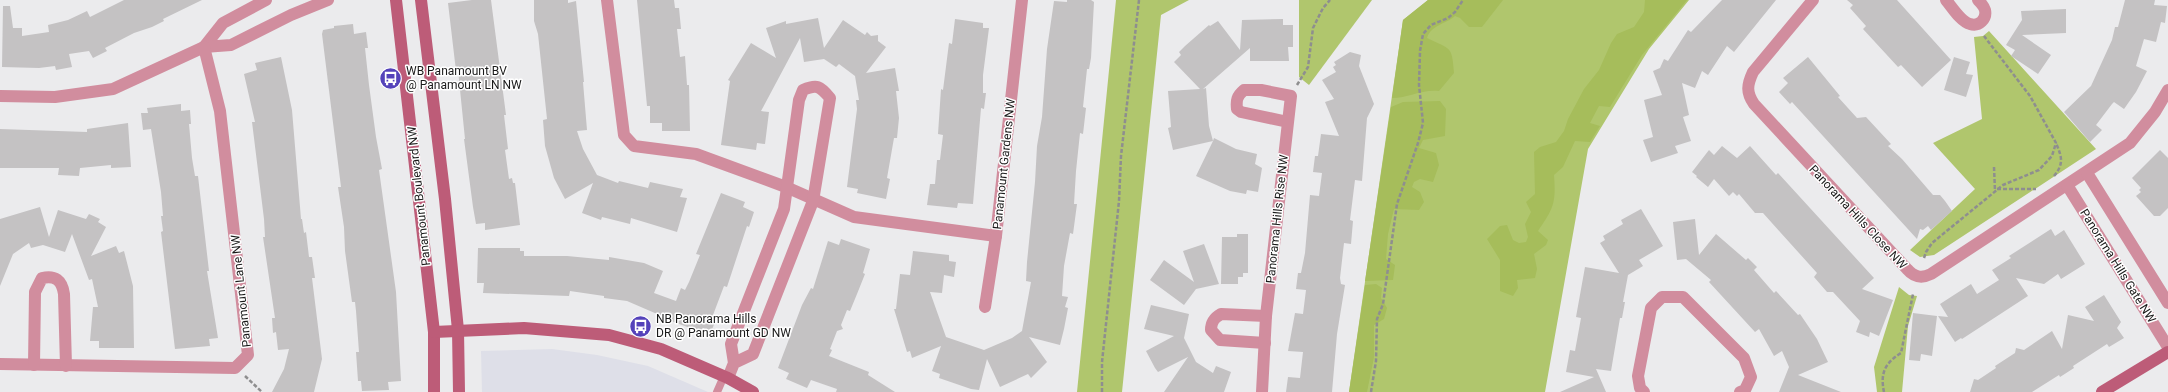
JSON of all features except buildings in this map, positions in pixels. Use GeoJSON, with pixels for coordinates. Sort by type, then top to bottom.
{"type":"FeatureCollection","features":[{"type":"Feature","properties":{"kind":"street"},"geometry":{"type":"LineString","coordinates":[[204,47],[224,23],[266,0]]}},
{"type":"Feature","properties":{"kind":"street"},"geometry":{"type":"LineString","coordinates":[[0,96],[55,97],[113,89],[204,47],[231,45],[291,15],[328,0]]}},
{"type":"Feature","properties":{"kind":"street","name":"Panamount Boulevard NW"},"geometry":{"type":"LineString","coordinates":[[396,0],[434,332],[434,392]]}},
{"type":"Feature","properties":{"kind":"street","name":"Panamount Boulevard NW"},"geometry":{"type":"LineString","coordinates":[[421,0],[445,199],[458,330],[459,392]]}},
{"type":"Feature","properties":{"kind":"street","name":"Panamount Gardens NW"},"geometry":{"type":"LineString","coordinates":[[607,0],[624,135],[634,146],[696,154],[786,187],[813,201],[854,217],[996,236],[1022,0]]}},
{"type":"Feature","properties":{"kind":"street","name":"Panorama Hills Close NW"},"geometry":{"type":"LineString","coordinates":[[1813,0],[1753,72],[1748,82],[1747,93],[1754,104],[1912,274],[1918,277],[1931,274],[2087,173],[2130,143],[2155,112],[2168,90]]}},
{"type":"Feature","properties":{"kind":"street"},"geometry":{"type":"LineString","coordinates":[[1946,0],[1968,23],[1979,24],[1984,19],[1986,11],[1978,0]]}},
{"type":"Feature","properties":{"kind":"street","name":"Panamount Lane NW"},"geometry":{"type":"LineString","coordinates":[[204,47],[220,111],[248,355],[235,368]]}},
{"type":"Feature","properties":{"kind":"street"},"geometry":{"type":"LineString","coordinates":[[726,377],[734,364],[753,354],[813,201],[830,98],[822,88],[813,86],[803,90],[799,100],[784,210],[731,344],[734,364]]}},
{"type":"Feature","properties":{"kind":"street"},"geometry":{"type":"LineString","coordinates":[[1288,122],[1241,112],[1237,109],[1236,100],[1244,90],[1261,90],[1291,96]]}},
{"type":"Feature","properties":{"kind":"street","name":"Panorama Hills Rise NW"},"geometry":{"type":"LineString","coordinates":[[1262,392],[1266,316],[1291,96]]}},
{"type":"Feature","properties":{"kind":"street","name":"Panorama Hills Gate NW"},"geometry":{"type":"LineString","coordinates":[[2087,173],[2168,303]]}},
{"type":"Feature","properties":{"kind":"street","name":"Panorama Hills Gate NW"},"geometry":{"type":"LineString","coordinates":[[2067,185],[2168,347]]}},
{"type":"Feature","properties":{"kind":"street"},"geometry":{"type":"LineString","coordinates":[[985,307],[996,236]]}},
{"type":"Feature","properties":{"kind":"street"},"geometry":{"type":"LineString","coordinates":[[34,365],[35,292],[42,278],[50,276],[57,279],[62,284],[64,294],[66,366]]}},
{"type":"Feature","properties":{"kind":"street"},"geometry":{"type":"LineString","coordinates":[[1644,392],[1640,388],[1638,376],[1651,308],[1662,297],[1683,297],[1744,358],[1750,377],[1745,390],[1740,392]]}},
{"type":"Feature","properties":{"kind":"street"},"geometry":{"type":"LineString","coordinates":[[1265,343],[1220,340],[1211,330],[1211,323],[1215,317],[1221,314],[1266,316]]}},
{"type":"Feature","properties":{"kind":"street"},"geometry":{"type":"LineString","coordinates":[[434,332],[524,328],[609,335],[661,349],[726,377],[753,392]]}},
{"type":"Feature","properties":{"kind":"street"},"geometry":{"type":"LineString","coordinates":[[2102,392],[2168,352]]}},
{"type":"Feature","properties":{"kind":"street"},"geometry":{"type":"LineString","coordinates":[[0,364],[235,368]]}},
{"type":"Feature","properties":{"kind":"lane"},"geometry":{"type":"LineString","coordinates":[[717,392],[726,377]]}},
{"type":"Feature","properties":{"kind":"path"},"geometry":{"type":"LineString","coordinates":[[1102,392],[1102,362],[1119,201],[1121,156],[1139,0]]}},
{"type":"Feature","properties":{"kind":"path"},"geometry":{"type":"LineString","coordinates":[[1291,96],[1308,67],[1313,28],[1323,8],[1330,0]]}},
{"type":"Feature","properties":{"kind":"path"},"geometry":{"type":"LineString","coordinates":[[1371,392],[1376,361],[1377,319],[1384,304],[1397,204],[1418,143],[1423,123],[1419,85],[1420,51],[1423,34],[1431,25],[1448,18],[1455,12],[1463,0]]}},
{"type":"Feature","properties":{"kind":"path"},"geometry":{"type":"LineString","coordinates":[[1979,24],[1985,39],[2030,96],[2056,143],[2062,157],[2061,167],[2049,181]]}},
{"type":"Feature","properties":{"kind":"path"},"geometry":{"type":"LineString","coordinates":[[1924,258],[1932,243],[1996,190],[2003,185],[2039,170],[2052,156],[2056,143]]}},
{"type":"Feature","properties":{"kind":"path"},"geometry":{"type":"LineString","coordinates":[[1994,167],[1996,190]]}},
{"type":"Feature","properties":{"kind":"path"},"geometry":{"type":"LineString","coordinates":[[1996,190],[2040,189]]}},
{"type":"Feature","properties":{"kind":"path"},"geometry":{"type":"LineString","coordinates":[[1884,392],[1882,381],[1886,366],[1890,359],[1901,353],[1913,294]]}},
{"type":"Feature","properties":{"kind":"path"},"geometry":{"type":"LineString","coordinates":[[235,368],[262,392]]}},
{"type":"Feature","properties":{"kind":"shaded area"},"geometry":{"type":"Polygon","coordinates":[[[552,349],[597,355],[648,366],[708,392],[482,392],[481,351],[552,349]]]}},
{"type":"Feature","properties":{"kind":"green space"},"geometry":{"type":"Polygon","coordinates":[[[1116,0],[1189,0],[1161,15],[1122,392],[1077,392],[1116,0]]]}},
{"type":"Feature","properties":{"kind":"green space"},"geometry":{"type":"Polygon","coordinates":[[[1299,0],[1372,0],[1309,85],[1299,77],[1299,0]]]}},
{"type":"Feature","properties":{"kind":"green space"},"geometry":{"type":"Polygon","coordinates":[[[1428,0],[1689,0],[1649,49],[1588,149],[1545,392],[1349,392],[1403,20],[1428,0]]]}},
{"type":"Feature","properties":{"kind":"green space"},"geometry":{"type":"Polygon","coordinates":[[[1428,0],[1503,0],[1482,27],[1469,27],[1460,18],[1455,16],[1435,27],[1429,34],[1427,38],[1446,47],[1451,53],[1452,57],[1454,73],[1439,91],[1427,91],[1404,97],[1392,98],[1403,20],[1428,0]]]}},
{"type":"Feature","properties":{"kind":"green space"},"geometry":{"type":"Polygon","coordinates":[[[1645,0],[1687,0],[1642,55],[1610,107],[1599,106],[1590,123],[1600,126],[1590,142],[1575,141],[1563,167],[1554,175],[1555,192],[1553,205],[1551,211],[1538,231],[1548,240],[1546,245],[1534,254],[1537,269],[1535,278],[1517,280],[1518,288],[1513,296],[1500,291],[1500,260],[1487,239],[1500,226],[1507,225],[1513,240],[1519,243],[1526,242],[1528,237],[1525,224],[1531,212],[1526,202],[1535,194],[1534,152],[1540,147],[1556,142],[1564,131],[1568,119],[1584,89],[1599,70],[1611,43],[1617,34],[1634,27],[1644,12],[1645,0]]]}},
{"type":"Feature","properties":{"kind":"green space"},"geometry":{"type":"Polygon","coordinates":[[[1989,31],[2096,149],[1934,255],[1920,257],[1910,250],[1975,189],[1933,143],[1982,119],[1974,37],[1983,36],[1989,31]]]}},
{"type":"Feature","properties":{"kind":"green space"},"geometry":{"type":"Polygon","coordinates":[[[1440,101],[1446,109],[1445,136],[1423,140],[1419,148],[1436,153],[1439,165],[1433,182],[1420,179],[1414,182],[1412,187],[1420,192],[1424,202],[1419,210],[1394,209],[1388,234],[1386,259],[1395,265],[1393,280],[1365,281],[1391,107],[1403,102],[1440,101]]]}},
{"type":"Feature","properties":{"kind":"green space"},"geometry":{"type":"Polygon","coordinates":[[[1376,284],[1382,288],[1381,298],[1387,308],[1384,319],[1374,325],[1374,357],[1367,392],[1349,392],[1365,285],[1376,284]]]}},
{"type":"Feature","properties":{"kind":"green space"},"geometry":{"type":"Polygon","coordinates":[[[1899,287],[1909,295],[1917,296],[1908,326],[1902,392],[1877,392],[1874,367],[1899,287]]]}},
{"type":"Feature","properties":{"kind":"place","name":"WB Panamount BV @ Panamount LN NW"},"geometry":{"type":"Point","coordinates":[391,78]}},
{"type":"Feature","properties":{"kind":"place","name":"NB Panorama Hills DR @ Panamount GD NW"},"geometry":{"type":"Point","coordinates":[641,326]}}]}
